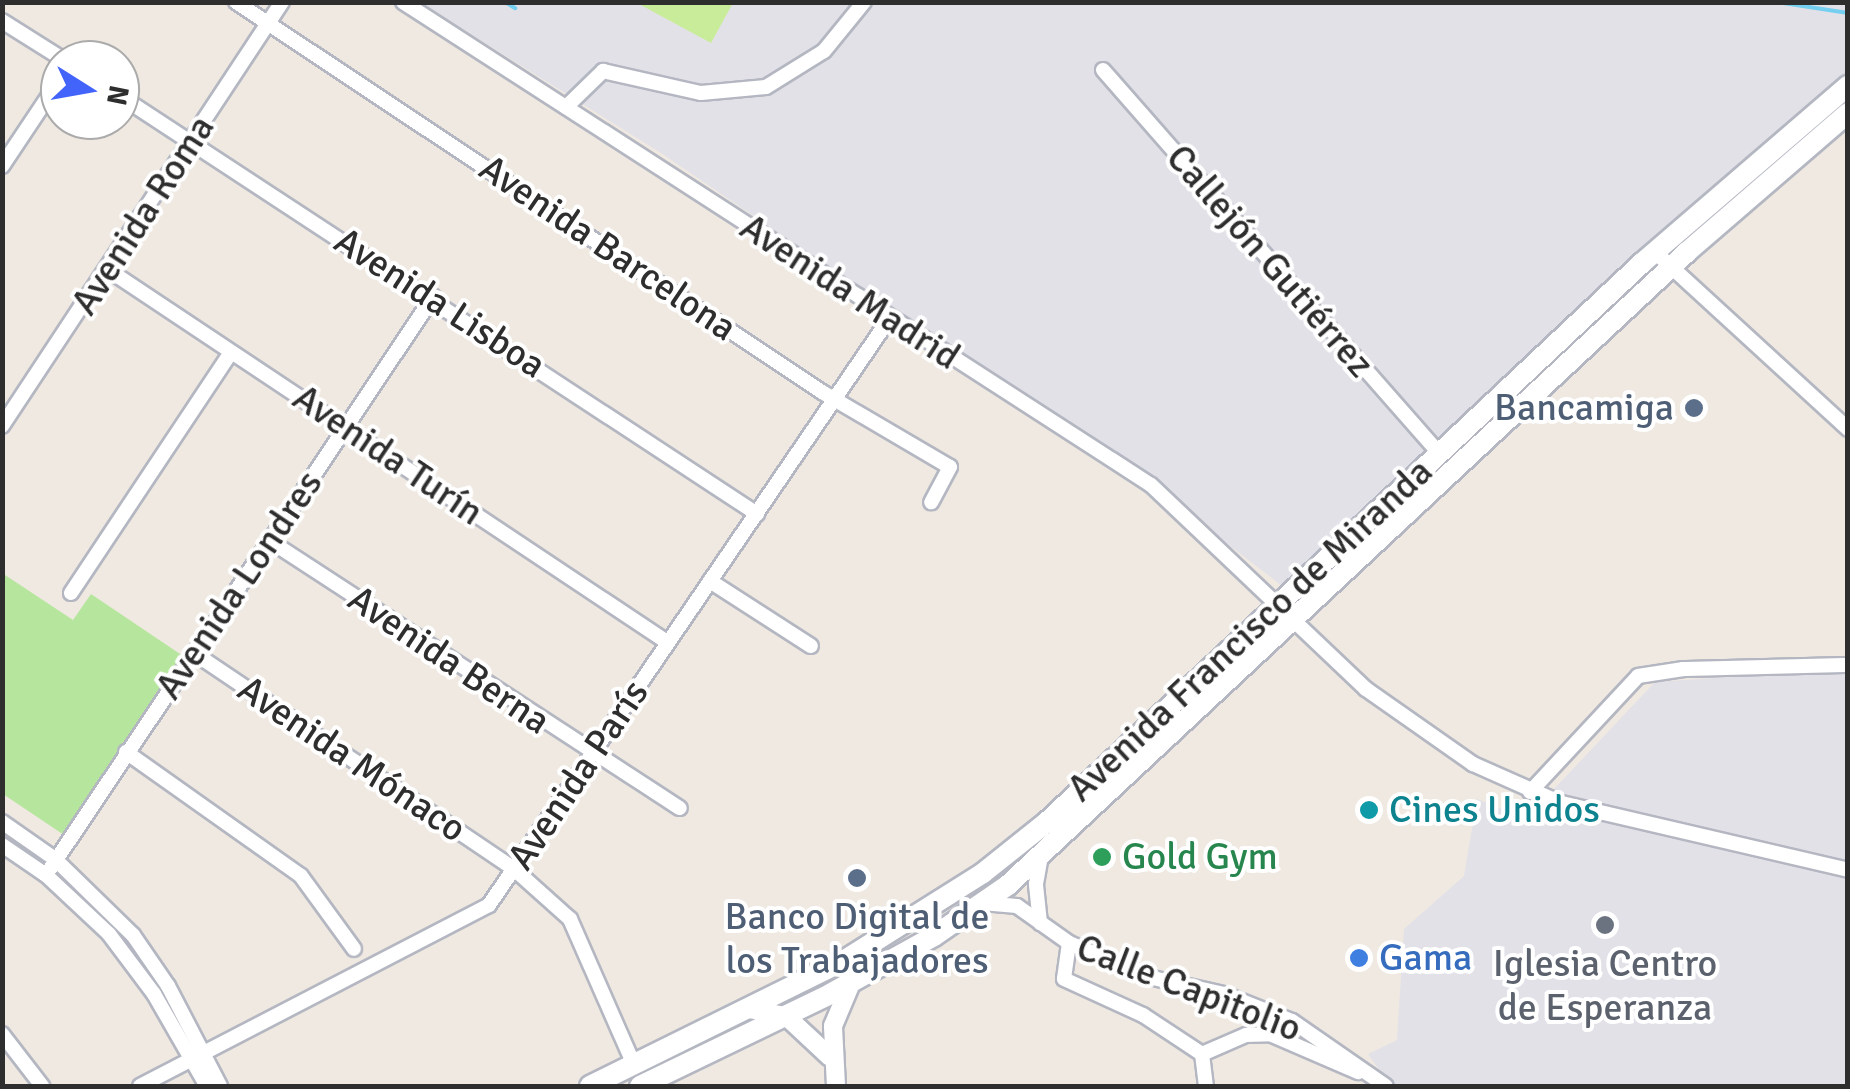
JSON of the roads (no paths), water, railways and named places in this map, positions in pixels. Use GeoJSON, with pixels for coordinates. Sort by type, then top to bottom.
{"type":"FeatureCollection","features":[{"type":"Feature","properties":{"kind":"main road","name":"Avenida Francisco de Miranda"},"geometry":{"type":"LineString","coordinates":[[590,1086],[845,960],[983,873],[1048,822],[1655,252],[1848,86]]}},
{"type":"Feature","properties":{"kind":"main road","name":"Avenida Francisco de Miranda"},"geometry":{"type":"LineString","coordinates":[[640,1086],[786,1016],[934,936],[1041,857],[1671,268],[1848,114]]}},
{"type":"Feature","properties":{"kind":"street","name":"Avenida Barcelona"},"geometry":{"type":"LineString","coordinates":[[236,2],[834,400],[950,467],[932,502]]}},
{"type":"Feature","properties":{"kind":"street","name":"Avenida Roma"},"geometry":{"type":"LineString","coordinates":[[2,426],[8,406],[108,269],[282,2]]}},
{"type":"Feature","properties":{"kind":"street","name":"Avenida Madrid"},"geometry":{"type":"LineString","coordinates":[[403,2],[1151,485],[1366,689],[1474,764],[1530,792],[1848,870]]}},
{"type":"Feature","properties":{"kind":"street"},"geometry":{"type":"LineString","coordinates":[[566,107],[604,71],[701,92],[766,87],[824,51],[864,2]]}},
{"type":"Feature","properties":{"kind":"street"},"geometry":{"type":"LineString","coordinates":[[2,22],[40,45]]}},
{"type":"Feature","properties":{"kind":"street","name":"Callejón Gutiérrez"},"geometry":{"type":"LineString","coordinates":[[1102,70],[1438,452]]}},
{"type":"Feature","properties":{"kind":"street","name":"Avenida Lisboa"},"geometry":{"type":"LineString","coordinates":[[140,109],[433,297],[757,514]]}},
{"type":"Feature","properties":{"kind":"street"},"geometry":{"type":"LineString","coordinates":[[2,166],[40,110]]}},
{"type":"Feature","properties":{"kind":"street"},"geometry":{"type":"LineString","coordinates":[[1655,252],[1848,429]]}},
{"type":"Feature","properties":{"kind":"street","name":"Avenida Turín"},"geometry":{"type":"LineString","coordinates":[[108,269],[667,642]]}},
{"type":"Feature","properties":{"kind":"street","name":"Avenida Londres"},"geometry":{"type":"LineString","coordinates":[[46,875],[433,297]]}},
{"type":"Feature","properties":{"kind":"street","name":"Avenida París"},"geometry":{"type":"LineString","coordinates":[[140,1086],[468,921],[489,905],[889,318]]}},
{"type":"Feature","properties":{"kind":"street"},"geometry":{"type":"LineString","coordinates":[[71,593],[231,352]]}},
{"type":"Feature","properties":{"kind":"street","name":"Avenida Berna"},"geometry":{"type":"LineString","coordinates":[[270,541],[593,757],[680,808]]}},
{"type":"Feature","properties":{"kind":"street"},"geometry":{"type":"LineString","coordinates":[[710,581],[811,646]]}},
{"type":"Feature","properties":{"kind":"street","name":"Avenida Mónaco"},"geometry":{"type":"LineString","coordinates":[[194,653],[514,869],[582,937],[634,1065]]}},
{"type":"Feature","properties":{"kind":"street"},"geometry":{"type":"LineString","coordinates":[[1530,792],[1638,676],[1683,668],[1848,664]]}},
{"type":"Feature","properties":{"kind":"street"},"geometry":{"type":"LineString","coordinates":[[126,752],[301,876],[354,949]]}},
{"type":"Feature","properties":{"kind":"street"},"geometry":{"type":"LineString","coordinates":[[2,822],[55,859],[152,959],[197,1054],[207,1086]]}},
{"type":"Feature","properties":{"kind":"street"},"geometry":{"type":"LineString","coordinates":[[2,845],[46,875],[124,953],[220,1086]]}},
{"type":"Feature","properties":{"kind":"street","name":"Calle Capitolio"},"geometry":{"type":"LineString","coordinates":[[1040,923],[1036,884],[1041,857]]}},
{"type":"Feature","properties":{"kind":"street","name":"Calle Capitolio"},"geometry":{"type":"LineString","coordinates":[[982,902],[1017,906],[1069,943],[1292,1021],[1386,1086]]}},
{"type":"Feature","properties":{"kind":"street"},"geometry":{"type":"LineString","coordinates":[[1069,943],[1064,979],[1143,1015],[1202,1054],[1206,1086]]}},
{"type":"Feature","properties":{"kind":"street"},"geometry":{"type":"LineString","coordinates":[[836,1086],[830,1057],[841,998],[856,976]]}},
{"type":"Feature","properties":{"kind":"street"},"geometry":{"type":"LineString","coordinates":[[744,1011],[766,1008],[786,1016],[830,1057]]}},
{"type":"Feature","properties":{"kind":"street"},"geometry":{"type":"LineString","coordinates":[[2,1034],[42,1086]]}},
{"type":"Feature","properties":{"kind":"street"},"geometry":{"type":"LineString","coordinates":[[1202,1054],[1246,1036],[1270,1034],[1336,1066],[1364,1072]]}},
{"type":"Feature","properties":{"kind":"waterway"},"geometry":{"type":"LineString","coordinates":[[505,2],[515,8]]}},
{"type":"Feature","properties":{"kind":"waterway"},"geometry":{"type":"LineString","coordinates":[[1776,2],[1848,13]]}},
{"type":"Feature","properties":{"kind":"place","name":"Bancamiga"},"geometry":{"type":"Point","coordinates":[1694,408]}},
{"type":"Feature","properties":{"kind":"place","name":"Cines Unidos"},"geometry":{"type":"Point","coordinates":[1369,810]}},
{"type":"Feature","properties":{"kind":"place","name":"Gold Gym"},"geometry":{"type":"Point","coordinates":[1102,857]}},
{"type":"Feature","properties":{"kind":"place","name":"Banco Digital de los Trabajadores"},"geometry":{"type":"Point","coordinates":[857,878]}},
{"type":"Feature","properties":{"kind":"place","name":"Iglesia Centro de Esperanza"},"geometry":{"type":"Point","coordinates":[1605,925]}},
{"type":"Feature","properties":{"kind":"place","name":"Gama"},"geometry":{"type":"Point","coordinates":[1359,958]}}]}
